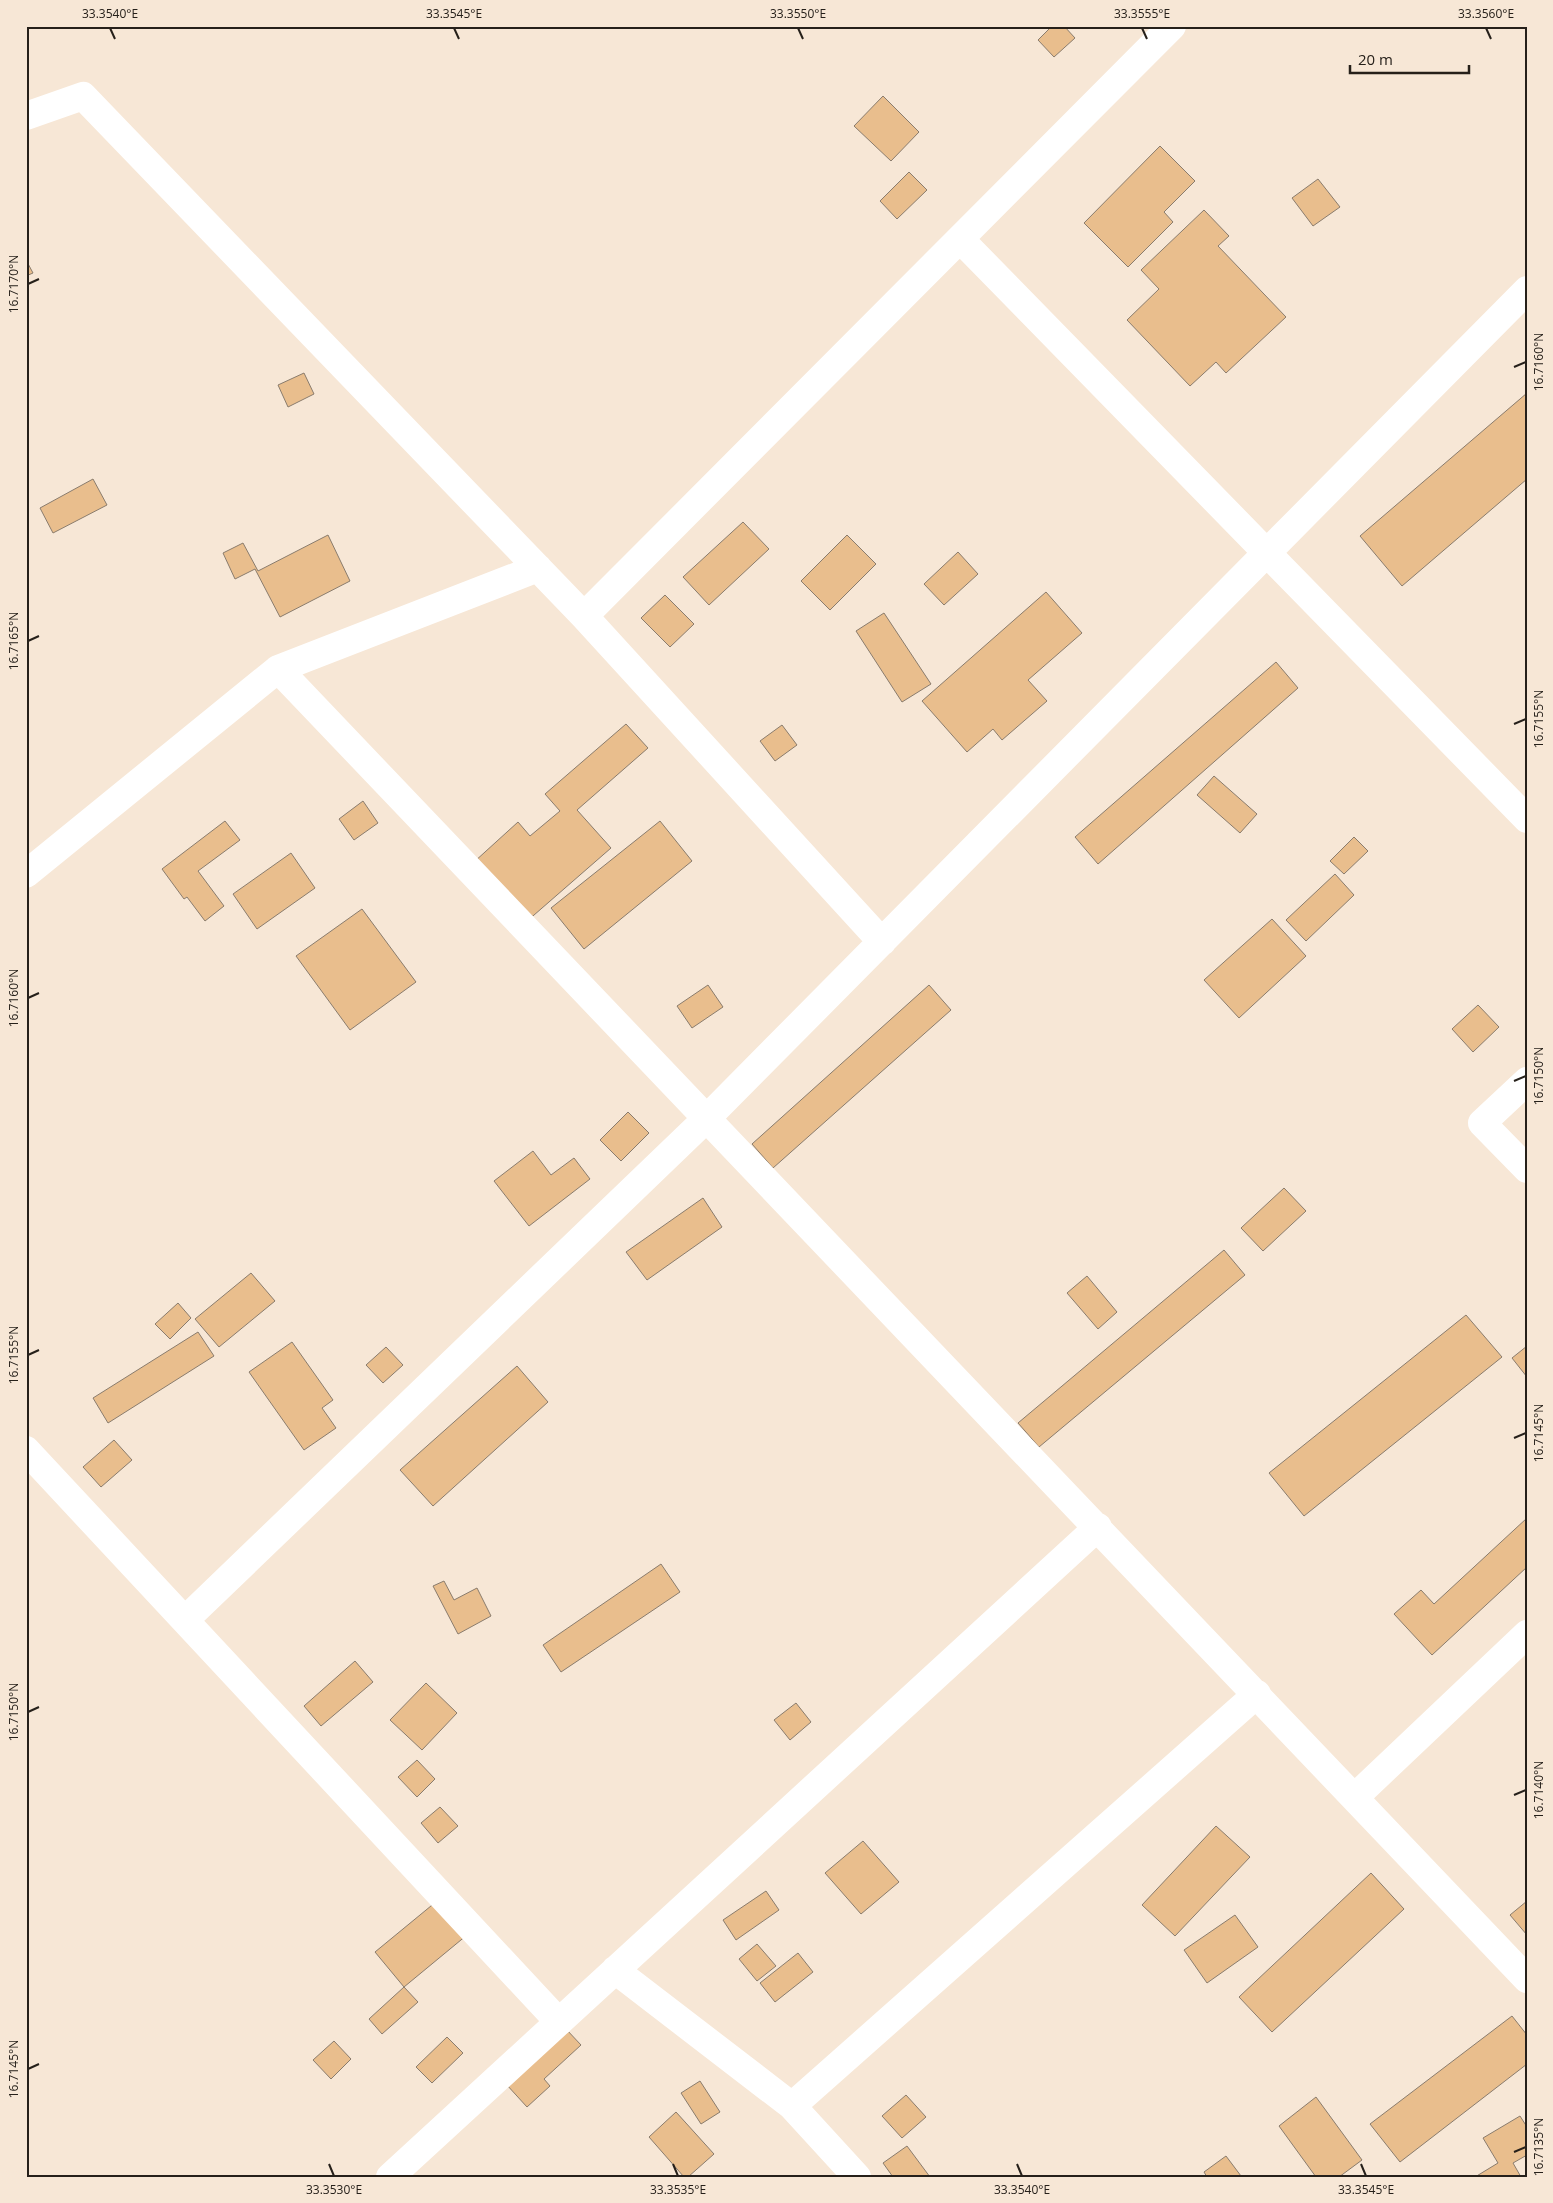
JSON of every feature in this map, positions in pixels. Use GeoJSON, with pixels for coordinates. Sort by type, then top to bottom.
{"type":"FeatureCollection","features":[{"type":"Feature","properties":{"kind":"street"},"geometry":{"type":"LineString","coordinates":[[584,616],[1172,26]]}},
{"type":"Feature","properties":{"kind":"street"},"geometry":{"type":"LineString","coordinates":[[26,116],[83,96],[584,616],[882,942]]}},
{"type":"Feature","properties":{"kind":"street"},"geometry":{"type":"LineString","coordinates":[[960,239],[1527,818]]}},
{"type":"Feature","properties":{"kind":"street"},"geometry":{"type":"LineString","coordinates":[[185,1620],[707,1118],[1527,290]]}},
{"type":"Feature","properties":{"kind":"street"},"geometry":{"type":"LineString","coordinates":[[26,874],[278,669],[538,568]]}},
{"type":"Feature","properties":{"kind":"street"},"geometry":{"type":"LineString","coordinates":[[278,669],[1356,1797],[1527,1979]]}},
{"type":"Feature","properties":{"kind":"street"},"geometry":{"type":"LineString","coordinates":[[1527,1081],[1482,1123],[1527,1169]]}},
{"type":"Feature","properties":{"kind":"street"},"geometry":{"type":"LineString","coordinates":[[26,1450],[559,2022]]}},
{"type":"Feature","properties":{"kind":"street"},"geometry":{"type":"LineString","coordinates":[[390,2177],[1098,1527]]}},
{"type":"Feature","properties":{"kind":"street"},"geometry":{"type":"LineString","coordinates":[[1356,1797],[1527,1634]]}},
{"type":"Feature","properties":{"kind":"street"},"geometry":{"type":"LineString","coordinates":[[792,2106],[1257,1694]]}},
{"type":"Feature","properties":{"kind":"street"},"geometry":{"type":"LineString","coordinates":[[615,1970],[792,2106],[857,2177]]}},
{"type":"Feature","properties":{"kind":"building"},"geometry":{"type":"Polygon","coordinates":[[[1052,26],[1064,26],[1075,38],[1054,57],[1038,40],[1052,26]]]}},
{"type":"Feature","properties":{"kind":"building"},"geometry":{"type":"Polygon","coordinates":[[[883,96],[919,132],[891,161],[854,126],[883,96]]]}},
{"type":"Feature","properties":{"kind":"building"},"geometry":{"type":"Polygon","coordinates":[[[1160,146],[1195,181],[1164,212],[1173,222],[1128,267],[1084,223],[1160,146]]]}},
{"type":"Feature","properties":{"kind":"building"},"geometry":{"type":"Polygon","coordinates":[[[909,172],[927,190],[897,219],[880,201],[909,172]]]}},
{"type":"Feature","properties":{"kind":"building"},"geometry":{"type":"Polygon","coordinates":[[[1318,179],[1340,207],[1313,226],[1292,198],[1318,179]]]}},
{"type":"Feature","properties":{"kind":"building"},"geometry":{"type":"Polygon","coordinates":[[[1204,210],[1229,236],[1218,246],[1286,317],[1226,373],[1216,362],[1190,386],[1127,320],[1159,289],[1141,270],[1204,210]]]}},
{"type":"Feature","properties":{"kind":"building"},"geometry":{"type":"Polygon","coordinates":[[[26,260],[33,273],[26,276],[26,260]]]}},
{"type":"Feature","properties":{"kind":"building"},"geometry":{"type":"Polygon","coordinates":[[[304,373],[314,394],[288,407],[278,385],[304,373]]]}},
{"type":"Feature","properties":{"kind":"building"},"geometry":{"type":"Polygon","coordinates":[[[1527,393],[1527,479],[1402,586],[1360,536],[1527,393]]]}},
{"type":"Feature","properties":{"kind":"building"},"geometry":{"type":"Polygon","coordinates":[[[93,479],[107,505],[53,533],[40,508],[93,479]]]}},
{"type":"Feature","properties":{"kind":"building"},"geometry":{"type":"Polygon","coordinates":[[[743,522],[769,549],[709,605],[683,577],[743,522]]]}},
{"type":"Feature","properties":{"kind":"building"},"geometry":{"type":"Polygon","coordinates":[[[328,535],[350,581],[280,617],[255,569],[235,579],[223,553],[243,543],[258,571],[328,535]]]}},
{"type":"Feature","properties":{"kind":"building"},"geometry":{"type":"Polygon","coordinates":[[[847,535],[876,564],[830,610],[801,581],[847,535]]]}},
{"type":"Feature","properties":{"kind":"building"},"geometry":{"type":"Polygon","coordinates":[[[958,552],[978,574],[944,605],[924,584],[958,552]]]}},
{"type":"Feature","properties":{"kind":"building"},"geometry":{"type":"Polygon","coordinates":[[[1046,592],[1082,633],[1028,680],[1047,701],[1002,740],[993,729],[967,752],[922,701],[1046,592]]]}},
{"type":"Feature","properties":{"kind":"building"},"geometry":{"type":"Polygon","coordinates":[[[665,595],[694,624],[670,647],[641,618],[665,595]]]}},
{"type":"Feature","properties":{"kind":"building"},"geometry":{"type":"Polygon","coordinates":[[[884,613],[931,684],[902,702],[856,631],[884,613]]]}},
{"type":"Feature","properties":{"kind":"building"},"geometry":{"type":"Polygon","coordinates":[[[1276,662],[1298,688],[1098,864],[1075,837],[1276,662]]]}},
{"type":"Feature","properties":{"kind":"building"},"geometry":{"type":"Polygon","coordinates":[[[626,724],[648,748],[577,810],[611,848],[526,922],[474,862],[518,822],[530,836],[560,811],[545,794],[626,724]]]}},
{"type":"Feature","properties":{"kind":"building"},"geometry":{"type":"Polygon","coordinates":[[[782,725],[797,745],[775,761],[760,741],[782,725]]]}},
{"type":"Feature","properties":{"kind":"building"},"geometry":{"type":"Polygon","coordinates":[[[1214,776],[1257,814],[1240,833],[1197,795],[1214,776]]]}},
{"type":"Feature","properties":{"kind":"building"},"geometry":{"type":"Polygon","coordinates":[[[363,801],[378,823],[354,840],[339,819],[363,801]]]}},
{"type":"Feature","properties":{"kind":"building"},"geometry":{"type":"Polygon","coordinates":[[[225,821],[240,840],[198,871],[224,906],[205,921],[187,897],[184,899],[162,869],[225,821]]]}},
{"type":"Feature","properties":{"kind":"building"},"geometry":{"type":"Polygon","coordinates":[[[660,821],[692,861],[584,949],[551,908],[660,821]]]}},
{"type":"Feature","properties":{"kind":"building"},"geometry":{"type":"Polygon","coordinates":[[[1354,837],[1368,851],[1344,874],[1330,861],[1354,837]]]}},
{"type":"Feature","properties":{"kind":"building"},"geometry":{"type":"Polygon","coordinates":[[[291,853],[315,888],[257,929],[233,894],[291,853]]]}},
{"type":"Feature","properties":{"kind":"building"},"geometry":{"type":"Polygon","coordinates":[[[1335,874],[1354,895],[1306,941],[1286,920],[1335,874]]]}},
{"type":"Feature","properties":{"kind":"building"},"geometry":{"type":"Polygon","coordinates":[[[362,909],[416,982],[350,1030],[296,956],[362,909]]]}},
{"type":"Feature","properties":{"kind":"building"},"geometry":{"type":"Polygon","coordinates":[[[1272,919],[1306,956],[1239,1018],[1204,980],[1272,919]]]}},
{"type":"Feature","properties":{"kind":"building"},"geometry":{"type":"Polygon","coordinates":[[[708,985],[723,1007],[692,1028],[677,1006],[708,985]]]}},
{"type":"Feature","properties":{"kind":"building"},"geometry":{"type":"Polygon","coordinates":[[[929,985],[951,1010],[773,1168],[752,1144],[929,985]]]}},
{"type":"Feature","properties":{"kind":"building"},"geometry":{"type":"Polygon","coordinates":[[[1478,1005],[1499,1027],[1473,1052],[1452,1029],[1478,1005]]]}},
{"type":"Feature","properties":{"kind":"building"},"geometry":{"type":"Polygon","coordinates":[[[628,1112],[649,1133],[621,1161],[600,1140],[628,1112]]]}},
{"type":"Feature","properties":{"kind":"building"},"geometry":{"type":"Polygon","coordinates":[[[533,1151],[551,1175],[574,1158],[590,1179],[529,1226],[494,1181],[533,1151]]]}},
{"type":"Feature","properties":{"kind":"building"},"geometry":{"type":"Polygon","coordinates":[[[1284,1188],[1306,1211],[1263,1251],[1241,1228],[1284,1188]]]}},
{"type":"Feature","properties":{"kind":"building"},"geometry":{"type":"Polygon","coordinates":[[[703,1198],[722,1227],[647,1280],[626,1252],[703,1198]]]}},
{"type":"Feature","properties":{"kind":"building"},"geometry":{"type":"Polygon","coordinates":[[[1224,1250],[1245,1275],[1039,1447],[1018,1423],[1224,1250]]]}},
{"type":"Feature","properties":{"kind":"building"},"geometry":{"type":"Polygon","coordinates":[[[251,1273],[275,1301],[219,1347],[195,1319],[251,1273]]]}},
{"type":"Feature","properties":{"kind":"building"},"geometry":{"type":"Polygon","coordinates":[[[1087,1276],[1117,1312],[1098,1329],[1067,1293],[1087,1276]]]}},
{"type":"Feature","properties":{"kind":"building"},"geometry":{"type":"Polygon","coordinates":[[[178,1303],[191,1318],[170,1339],[155,1324],[178,1303]]]}},
{"type":"Feature","properties":{"kind":"building"},"geometry":{"type":"Polygon","coordinates":[[[1466,1315],[1502,1357],[1304,1516],[1269,1473],[1466,1315]]]}},
{"type":"Feature","properties":{"kind":"building"},"geometry":{"type":"Polygon","coordinates":[[[198,1332],[214,1356],[108,1423],[93,1398],[198,1332]]]}},
{"type":"Feature","properties":{"kind":"building"},"geometry":{"type":"Polygon","coordinates":[[[292,1342],[333,1400],[322,1408],[336,1428],[304,1450],[249,1372],[292,1342]]]}},
{"type":"Feature","properties":{"kind":"building"},"geometry":{"type":"Polygon","coordinates":[[[1527,1346],[1527,1377],[1512,1358],[1527,1346]]]}},
{"type":"Feature","properties":{"kind":"building"},"geometry":{"type":"Polygon","coordinates":[[[386,1347],[403,1365],[383,1383],[366,1365],[386,1347]]]}},
{"type":"Feature","properties":{"kind":"building"},"geometry":{"type":"Polygon","coordinates":[[[517,1366],[548,1402],[433,1506],[400,1470],[517,1366]]]}},
{"type":"Feature","properties":{"kind":"building"},"geometry":{"type":"Polygon","coordinates":[[[114,1440],[132,1460],[101,1487],[83,1467],[114,1440]]]}},
{"type":"Feature","properties":{"kind":"building"},"geometry":{"type":"Polygon","coordinates":[[[1527,1518],[1527,1567],[1432,1655],[1394,1614],[1421,1590],[1434,1604],[1527,1518]]]}},
{"type":"Feature","properties":{"kind":"building"},"geometry":{"type":"Polygon","coordinates":[[[661,1564],[680,1592],[561,1672],[543,1645],[661,1564]]]}},
{"type":"Feature","properties":{"kind":"building"},"geometry":{"type":"Polygon","coordinates":[[[444,1581],[454,1600],[477,1588],[491,1616],[458,1634],[433,1586],[444,1581]]]}},
{"type":"Feature","properties":{"kind":"building"},"geometry":{"type":"Polygon","coordinates":[[[355,1661],[373,1682],[321,1726],[304,1706],[355,1661]]]}},
{"type":"Feature","properties":{"kind":"building"},"geometry":{"type":"Polygon","coordinates":[[[426,1683],[457,1713],[422,1750],[390,1720],[426,1683]]]}},
{"type":"Feature","properties":{"kind":"building"},"geometry":{"type":"Polygon","coordinates":[[[796,1703],[811,1722],[790,1740],[774,1720],[796,1703]]]}},
{"type":"Feature","properties":{"kind":"building"},"geometry":{"type":"Polygon","coordinates":[[[417,1760],[435,1779],[417,1797],[398,1777],[417,1760]]]}},
{"type":"Feature","properties":{"kind":"building"},"geometry":{"type":"Polygon","coordinates":[[[440,1807],[458,1826],[438,1843],[421,1823],[440,1807]]]}},
{"type":"Feature","properties":{"kind":"building"},"geometry":{"type":"Polygon","coordinates":[[[1216,1826],[1250,1857],[1175,1936],[1142,1905],[1216,1826]]]}},
{"type":"Feature","properties":{"kind":"building"},"geometry":{"type":"Polygon","coordinates":[[[863,1841],[899,1882],[861,1914],[825,1873],[863,1841]]]}},
{"type":"Feature","properties":{"kind":"building"},"geometry":{"type":"Polygon","coordinates":[[[1371,1873],[1404,1909],[1272,2032],[1239,1997],[1371,1873]]]}},
{"type":"Feature","properties":{"kind":"building"},"geometry":{"type":"Polygon","coordinates":[[[766,1891],[779,1910],[736,1940],[723,1920],[766,1891]]]}},
{"type":"Feature","properties":{"kind":"building"},"geometry":{"type":"Polygon","coordinates":[[[437,1901],[467,1935],[404,1987],[375,1952],[437,1901]]]}},
{"type":"Feature","properties":{"kind":"building"},"geometry":{"type":"Polygon","coordinates":[[[1527,1901],[1527,1935],[1510,1915],[1527,1901]]]}},
{"type":"Feature","properties":{"kind":"building"},"geometry":{"type":"Polygon","coordinates":[[[1235,1915],[1258,1947],[1207,1983],[1184,1950],[1235,1915]]]}},
{"type":"Feature","properties":{"kind":"building"},"geometry":{"type":"Polygon","coordinates":[[[757,1944],[776,1966],[757,1981],[739,1959],[757,1944]]]}},
{"type":"Feature","properties":{"kind":"building"},"geometry":{"type":"Polygon","coordinates":[[[798,1953],[813,1972],[775,2002],[760,1983],[798,1953]]]}},
{"type":"Feature","properties":{"kind":"building"},"geometry":{"type":"Polygon","coordinates":[[[404,1987],[418,2002],[382,2034],[369,2019],[404,1987]]]}},
{"type":"Feature","properties":{"kind":"building"},"geometry":{"type":"Polygon","coordinates":[[[1512,2016],[1527,2035],[1527,2064],[1400,2162],[1370,2124],[1512,2016]]]}},
{"type":"Feature","properties":{"kind":"building"},"geometry":{"type":"Polygon","coordinates":[[[566,2029],[581,2045],[544,2079],[550,2086],[527,2107],[506,2084],[566,2029]]]}},
{"type":"Feature","properties":{"kind":"building"},"geometry":{"type":"Polygon","coordinates":[[[447,2037],[463,2053],[432,2083],[416,2067],[447,2037]]]}},
{"type":"Feature","properties":{"kind":"building"},"geometry":{"type":"Polygon","coordinates":[[[334,2041],[351,2059],[331,2079],[313,2060],[334,2041]]]}},
{"type":"Feature","properties":{"kind":"building"},"geometry":{"type":"Polygon","coordinates":[[[700,2081],[720,2112],[701,2124],[681,2093],[700,2081]]]}},
{"type":"Feature","properties":{"kind":"building"},"geometry":{"type":"Polygon","coordinates":[[[906,2095],[926,2117],[902,2138],[882,2116],[906,2095]]]}},
{"type":"Feature","properties":{"kind":"building"},"geometry":{"type":"Polygon","coordinates":[[[1316,2097],[1362,2160],[1339,2177],[1316,2177],[1279,2126],[1316,2097]]]}},
{"type":"Feature","properties":{"kind":"building"},"geometry":{"type":"Polygon","coordinates":[[[676,2112],[714,2154],[688,2177],[684,2177],[649,2137],[676,2112]]]}},
{"type":"Feature","properties":{"kind":"building"},"geometry":{"type":"Polygon","coordinates":[[[1520,2116],[1527,2127],[1527,2155],[1513,2163],[1521,2177],[1475,2177],[1498,2163],[1483,2138],[1520,2116]]]}},
{"type":"Feature","properties":{"kind":"building"},"geometry":{"type":"Polygon","coordinates":[[[907,2146],[930,2177],[893,2177],[883,2163],[907,2146]]]}},
{"type":"Feature","properties":{"kind":"building"},"geometry":{"type":"Polygon","coordinates":[[[1226,2156],[1241,2176],[1207,2177],[1204,2172],[1226,2156]]]}}]}
